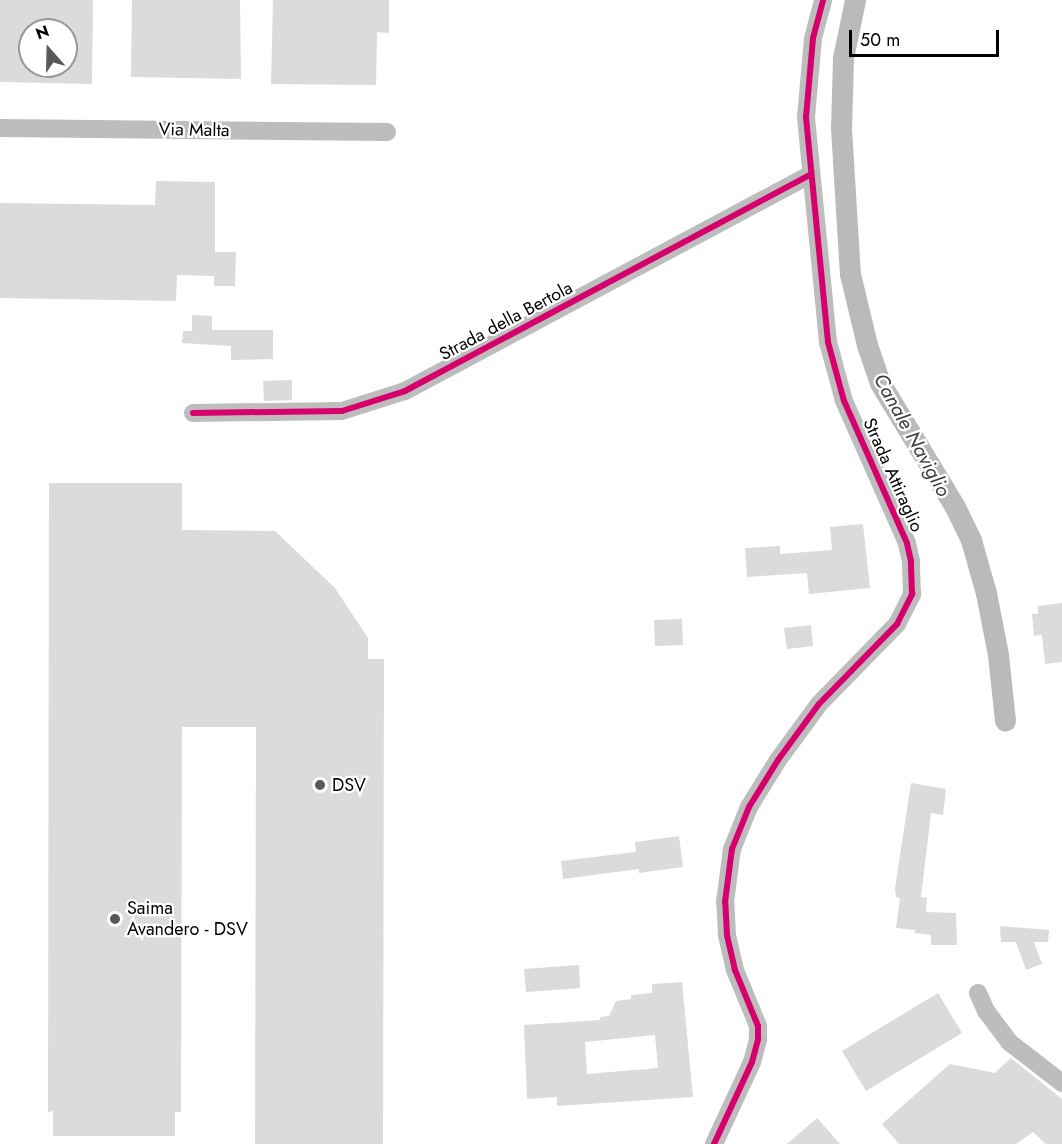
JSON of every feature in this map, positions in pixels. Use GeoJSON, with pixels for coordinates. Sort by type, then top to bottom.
{"type":"FeatureCollection","features":[{"type":"Feature","properties":{"kind":"street","name":"Strada Attiraglio"},"geometry":{"type":"LineString","coordinates":[[714,1144],[752,1062],[758,1039],[758,1026],[735,970],[727,935],[725,902],[732,849],[749,807],[778,760],[819,704],[897,624],[912,594],[911,561],[902,527],[844,401],[833,365],[810,175],[807,93],[813,38],[822,0]]}},
{"type":"Feature","properties":{"kind":"street","name":"Via Malta"},"geometry":{"type":"LineString","coordinates":[[0,128],[387,132]]}},
{"type":"Feature","properties":{"kind":"street","name":"Strada della Bertola"},"geometry":{"type":"LineString","coordinates":[[193,413],[342,411],[405,392],[810,175]]}},
{"type":"Feature","properties":{"kind":"street"},"geometry":{"type":"LineString","coordinates":[[978,993],[986,1011],[1009,1042],[1062,1083]]}},
{"type":"Feature","properties":{"kind":"building"},"geometry":{"type":"Polygon","coordinates":[[[0,0],[93,0],[92,84],[0,82],[0,0]]]}},
{"type":"Feature","properties":{"kind":"building"},"geometry":{"type":"Polygon","coordinates":[[[132,0],[240,0],[241,79],[131,77],[132,0]]]}},
{"type":"Feature","properties":{"kind":"building"},"geometry":{"type":"Polygon","coordinates":[[[273,0],[389,0],[389,33],[377,32],[376,85],[271,84],[273,0]]]}},
{"type":"Feature","properties":{"kind":"building"},"geometry":{"type":"Polygon","coordinates":[[[156,181],[215,182],[215,252],[236,252],[235,286],[214,286],[214,276],[177,275],[176,301],[0,298],[0,203],[155,205],[156,181]]]}},
{"type":"Feature","properties":{"kind":"building"},"geometry":{"type":"Polygon","coordinates":[[[192,315],[212,316],[212,330],[273,330],[273,359],[231,360],[231,346],[182,343],[183,331],[192,331],[192,315]]]}},
{"type":"Feature","properties":{"kind":"building"},"geometry":{"type":"Polygon","coordinates":[[[292,380],[292,400],[264,401],[263,381],[292,380]]]}},
{"type":"Feature","properties":{"kind":"building"},"geometry":{"type":"Polygon","coordinates":[[[49,483],[182,483],[182,530],[275,531],[335,588],[368,638],[368,659],[384,659],[383,1144],[255,1144],[256,727],[182,727],[181,1112],[175,1112],[175,1136],[53,1136],[53,1111],[48,1112],[49,483]]]}},
{"type":"Feature","properties":{"kind":"building"},"geometry":{"type":"Polygon","coordinates":[[[863,524],[870,588],[809,594],[807,573],[747,577],[745,548],[780,546],[780,554],[832,550],[830,527],[863,524]]]}},
{"type":"Feature","properties":{"kind":"building"},"geometry":{"type":"Polygon","coordinates":[[[1062,603],[1062,662],[1045,664],[1042,635],[1034,636],[1032,614],[1038,614],[1038,606],[1062,603]]]}},
{"type":"Feature","properties":{"kind":"building"},"geometry":{"type":"Polygon","coordinates":[[[682,619],[683,645],[655,646],[654,620],[682,619]]]}},
{"type":"Feature","properties":{"kind":"building"},"geometry":{"type":"Polygon","coordinates":[[[811,625],[813,646],[787,649],[784,628],[811,625]]]}},
{"type":"Feature","properties":{"kind":"building"},"geometry":{"type":"Polygon","coordinates":[[[911,783],[946,789],[943,815],[931,813],[921,897],[927,898],[926,912],[956,913],[957,945],[931,945],[931,935],[896,928],[900,898],[896,897],[895,888],[911,783]]]}},
{"type":"Feature","properties":{"kind":"building"},"geometry":{"type":"Polygon","coordinates":[[[679,836],[683,867],[639,873],[639,869],[563,879],[561,861],[636,852],[635,842],[679,836]]]}},
{"type":"Feature","properties":{"kind":"building"},"geometry":{"type":"Polygon","coordinates":[[[1000,926],[1049,930],[1048,942],[1034,942],[1042,964],[1026,970],[1016,942],[1001,942],[1000,926]]]}},
{"type":"Feature","properties":{"kind":"building"},"geometry":{"type":"Polygon","coordinates":[[[579,965],[580,988],[526,992],[524,969],[579,965]]]}},
{"type":"Feature","properties":{"kind":"building"},"geometry":{"type":"Polygon","coordinates":[[[682,982],[693,1097],[557,1106],[557,1097],[527,1099],[524,1025],[600,1020],[600,1017],[609,1016],[616,1001],[631,999],[631,995],[652,993],[652,984],[682,982]],[[655,1035],[585,1042],[587,1074],[658,1068],[655,1035]]]}},
{"type":"Feature","properties":{"kind":"building"},"geometry":{"type":"Polygon","coordinates":[[[938,993],[962,1033],[866,1091],[842,1051],[938,993]]]}},
{"type":"Feature","properties":{"kind":"building"},"geometry":{"type":"Polygon","coordinates":[[[1011,1058],[1062,1099],[1062,1144],[1046,1144],[1033,1132],[1016,1144],[899,1144],[882,1124],[950,1064],[995,1073],[1011,1058]]]}},
{"type":"Feature","properties":{"kind":"building"},"geometry":{"type":"Polygon","coordinates":[[[817,1118],[840,1144],[787,1144],[817,1118]]]}},
{"type":"Feature","properties":{"kind":"waterway","name":"Canale Naviglio"},"geometry":{"type":"LineString","coordinates":[[855,0],[843,58],[841,128],[850,274],[867,345],[880,383],[955,507],[971,540],[986,593],[998,655],[1005,721]]}},
{"type":"Feature","properties":{"kind":"cycle path"},"geometry":{"type":"LineString","coordinates":[[714,1144],[752,1062],[758,1039],[758,1026],[735,970],[727,935],[725,902],[732,849],[749,807],[778,760],[819,704],[897,624],[912,594],[911,561],[907,543],[844,401],[828,342],[806,117],[813,38],[823,0]]}},
{"type":"Feature","properties":{"kind":"cycle path"},"geometry":{"type":"LineString","coordinates":[[193,413],[342,411],[405,391],[810,175]]}},
{"type":"Feature","properties":{"kind":"place","name":"DSV"},"geometry":{"type":"Point","coordinates":[320,785]}},
{"type":"Feature","properties":{"kind":"place","name":"Saima Avandero - DSV"},"geometry":{"type":"Point","coordinates":[115,919]}}]}
